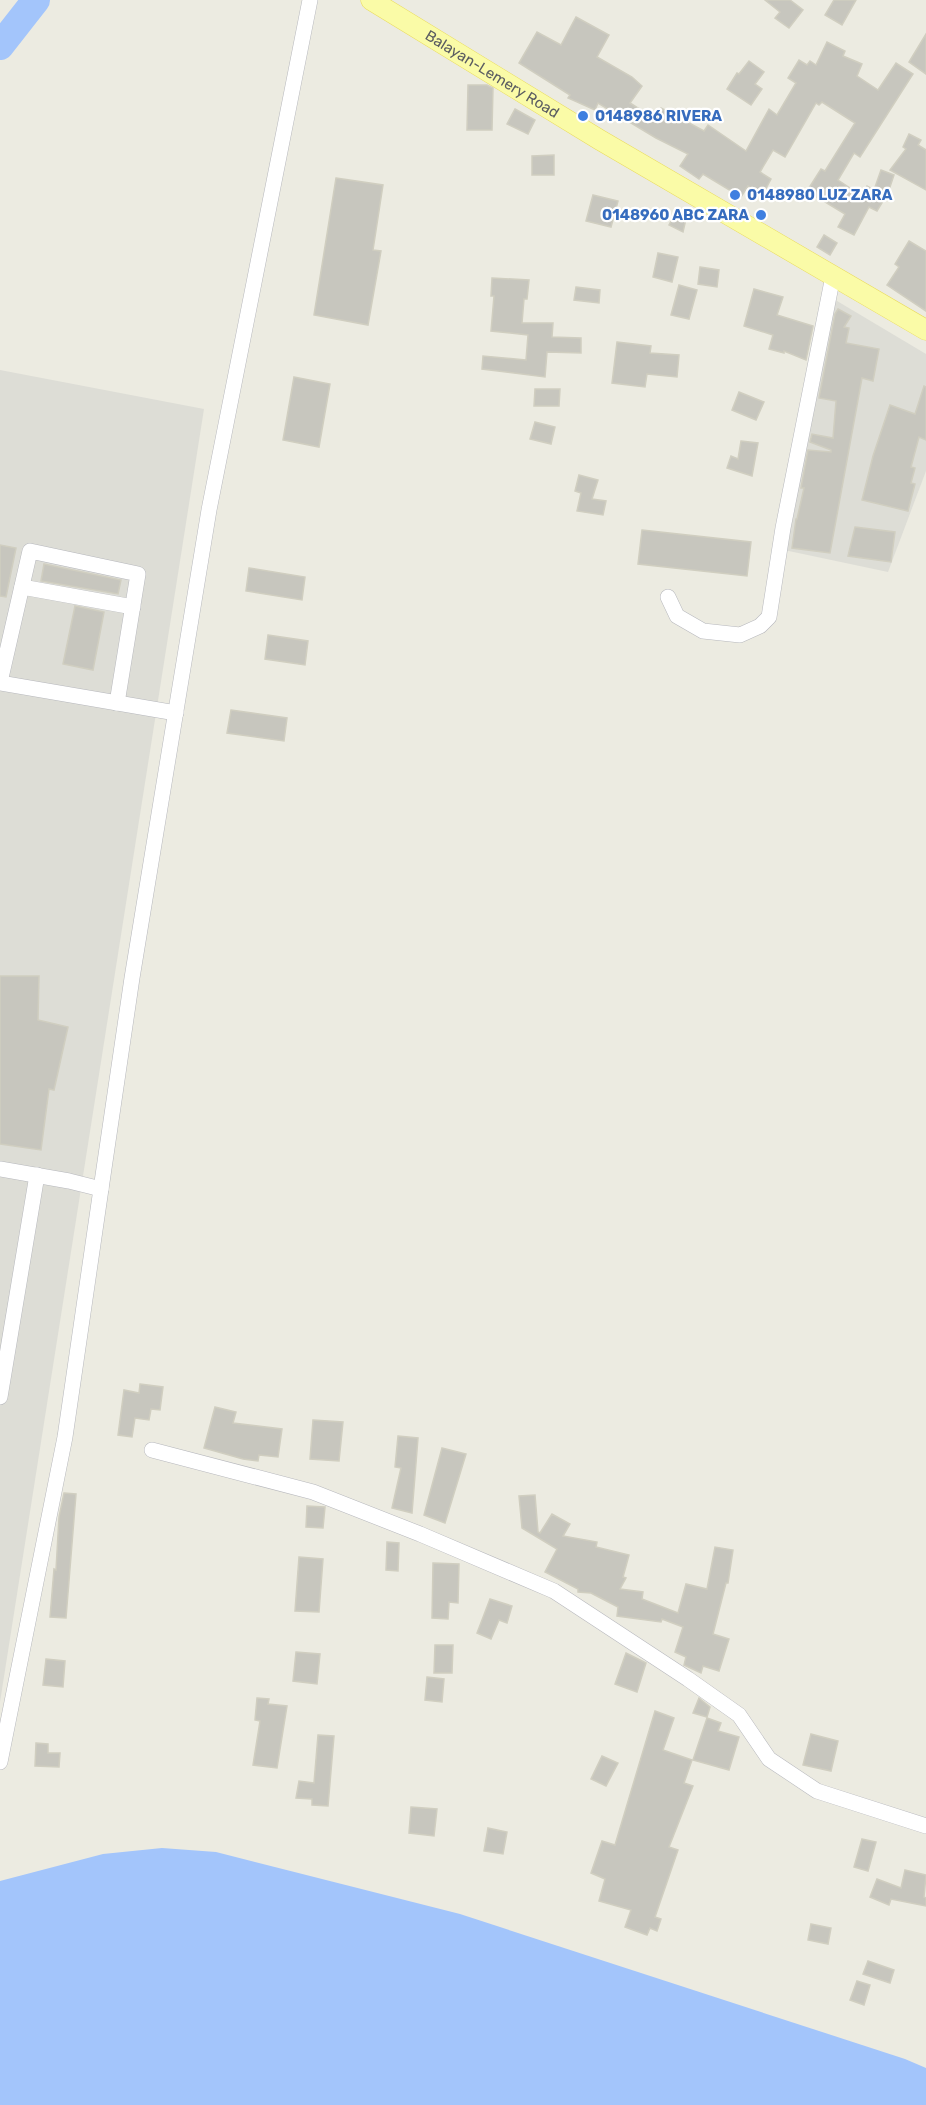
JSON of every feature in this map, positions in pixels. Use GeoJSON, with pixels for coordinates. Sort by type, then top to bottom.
{"type":"FeatureCollection","features":[{"type":"Feature","properties":{"kind":"main road","name":"Balayan-Lemery Road"},"geometry":{"type":"LineString","coordinates":[[371,0],[590,134],[926,330]]}},
{"type":"Feature","properties":{"kind":"street"},"geometry":{"type":"LineString","coordinates":[[0,1762],[65,1437],[132,978],[209,510],[310,0]]}},
{"type":"Feature","properties":{"kind":"street"},"geometry":{"type":"LineString","coordinates":[[668,597],[677,616],[703,631],[740,635],[760,626],[769,617],[783,528],[833,276]]}},
{"type":"Feature","properties":{"kind":"street"},"geometry":{"type":"LineString","coordinates":[[117,703],[138,574],[30,551],[0,683],[117,703],[176,713]]}},
{"type":"Feature","properties":{"kind":"street"},"geometry":{"type":"LineString","coordinates":[[22,587],[133,607]]}},
{"type":"Feature","properties":{"kind":"street"},"geometry":{"type":"LineString","coordinates":[[0,1169],[101,1189]]}},
{"type":"Feature","properties":{"kind":"street"},"geometry":{"type":"LineString","coordinates":[[0,1393],[37,1175]]}},
{"type":"Feature","properties":{"kind":"street"},"geometry":{"type":"LineString","coordinates":[[152,1450],[313,1492],[420,1534],[554,1591],[688,1679],[738,1716],[769,1759],[817,1791],[926,1826]]}},
{"type":"Feature","properties":{"kind":"shaded area"},"geometry":{"type":"Polygon","coordinates":[[[832,298],[926,354],[926,471],[888,572],[784,550],[832,298]]]}},
{"type":"Feature","properties":{"kind":"shaded area"},"geometry":{"type":"Polygon","coordinates":[[[0,370],[204,409],[0,1702],[0,370]]]}},
{"type":"Feature","properties":{"kind":"water"},"geometry":{"type":"Polygon","coordinates":[[[162,1848],[216,1852],[460,1914],[905,2059],[926,2068],[926,2105],[0,2105],[0,1881],[103,1854],[162,1848]]]}},
{"type":"Feature","properties":{"kind":"building"},"geometry":{"type":"Polygon","coordinates":[[[765,0],[790,0],[803,10],[789,28],[775,18],[780,12],[765,0]]]}},
{"type":"Feature","properties":{"kind":"building"},"geometry":{"type":"Polygon","coordinates":[[[834,0],[856,0],[842,25],[825,15],[834,0]]]}},
{"type":"Feature","properties":{"kind":"building"},"geometry":{"type":"Polygon","coordinates":[[[576,17],[609,35],[597,57],[632,77],[642,86],[630,103],[655,119],[661,108],[704,131],[708,125],[746,151],[769,109],[777,115],[796,83],[788,78],[799,60],[807,65],[810,61],[816,65],[827,42],[845,51],[843,56],[862,64],[857,76],[878,90],[896,63],[913,74],[860,157],[854,153],[838,180],[862,196],[867,186],[874,190],[881,170],[894,175],[888,193],[877,211],[869,207],[854,235],[838,227],[845,214],[807,191],[821,169],[825,171],[855,123],[822,102],[819,105],[816,103],[785,157],[773,150],[760,172],[771,179],[763,194],[748,186],[741,197],[703,174],[699,179],[680,166],[688,154],[656,138],[598,103],[595,110],[568,98],[570,95],[519,63],[537,32],[561,45],[576,17]]]}},
{"type":"Feature","properties":{"kind":"building"},"geometry":{"type":"Polygon","coordinates":[[[926,34],[926,74],[909,62],[926,34]]]}},
{"type":"Feature","properties":{"kind":"building"},"geometry":{"type":"Polygon","coordinates":[[[749,61],[764,72],[755,84],[762,89],[751,105],[727,89],[737,73],[739,74],[749,61]]]}},
{"type":"Feature","properties":{"kind":"building"},"geometry":{"type":"Polygon","coordinates":[[[468,85],[487,85],[493,88],[492,130],[467,130],[468,85]]]}},
{"type":"Feature","properties":{"kind":"building"},"geometry":{"type":"Polygon","coordinates":[[[515,109],[535,120],[528,134],[507,124],[515,109]]]}},
{"type":"Feature","properties":{"kind":"building"},"geometry":{"type":"Polygon","coordinates":[[[909,134],[921,140],[918,145],[926,150],[926,190],[890,170],[906,149],[903,147],[909,134]]]}},
{"type":"Feature","properties":{"kind":"building"},"geometry":{"type":"Polygon","coordinates":[[[554,155],[554,175],[532,175],[532,156],[554,155]]]}},
{"type":"Feature","properties":{"kind":"building"},"geometry":{"type":"Polygon","coordinates":[[[336,178],[383,185],[373,250],[381,251],[368,325],[314,315],[336,178]]]}},
{"type":"Feature","properties":{"kind":"building"},"geometry":{"type":"Polygon","coordinates":[[[593,195],[618,201],[611,227],[586,221],[593,195]]]}},
{"type":"Feature","properties":{"kind":"building"},"geometry":{"type":"Polygon","coordinates":[[[677,210],[687,215],[683,232],[669,225],[677,210]]]}},
{"type":"Feature","properties":{"kind":"building"},"geometry":{"type":"Polygon","coordinates":[[[824,235],[837,243],[830,255],[817,247],[824,235]]]}},
{"type":"Feature","properties":{"kind":"building"},"geometry":{"type":"Polygon","coordinates":[[[909,241],[926,251],[926,311],[887,285],[899,267],[895,264],[909,241]]]}},
{"type":"Feature","properties":{"kind":"building"},"geometry":{"type":"Polygon","coordinates":[[[658,253],[678,257],[672,282],[653,277],[658,253]]]}},
{"type":"Feature","properties":{"kind":"building"},"geometry":{"type":"Polygon","coordinates":[[[700,267],[719,270],[717,287],[698,284],[700,267]]]}},
{"type":"Feature","properties":{"kind":"building"},"geometry":{"type":"Polygon","coordinates":[[[492,278],[529,280],[527,299],[524,299],[522,323],[553,323],[552,337],[581,338],[581,353],[547,352],[545,377],[482,369],[483,356],[526,360],[528,335],[491,331],[494,296],[491,296],[492,278]]]}},
{"type":"Feature","properties":{"kind":"building"},"geometry":{"type":"Polygon","coordinates":[[[679,285],[697,290],[689,319],[671,315],[679,285]]]}},
{"type":"Feature","properties":{"kind":"building"},"geometry":{"type":"Polygon","coordinates":[[[576,287],[600,290],[599,303],[574,300],[576,287]]]}},
{"type":"Feature","properties":{"kind":"building"},"geometry":{"type":"Polygon","coordinates":[[[754,289],[783,297],[777,315],[813,326],[806,360],[784,351],[784,353],[769,349],[773,335],[744,326],[754,289]]]}},
{"type":"Feature","properties":{"kind":"building"},"geometry":{"type":"Polygon","coordinates":[[[838,309],[851,316],[844,327],[849,328],[846,343],[879,349],[873,381],[862,378],[830,553],[792,548],[804,488],[801,488],[808,450],[831,452],[831,450],[810,442],[812,434],[833,438],[836,401],[819,398],[835,314],[838,309]]]}},
{"type":"Feature","properties":{"kind":"building"},"geometry":{"type":"Polygon","coordinates":[[[617,342],[651,346],[650,353],[679,355],[677,377],[647,374],[645,387],[612,383],[617,342]]]}},
{"type":"Feature","properties":{"kind":"building"},"geometry":{"type":"Polygon","coordinates":[[[294,377],[330,384],[319,447],[283,440],[294,377]]]}},
{"type":"Feature","properties":{"kind":"building"},"geometry":{"type":"Polygon","coordinates":[[[924,386],[926,387],[926,440],[919,437],[911,467],[915,468],[911,483],[915,484],[908,511],[862,500],[873,456],[890,405],[915,414],[924,386]]]}},
{"type":"Feature","properties":{"kind":"building"},"geometry":{"type":"Polygon","coordinates":[[[535,389],[560,389],[559,406],[534,406],[535,389]]]}},
{"type":"Feature","properties":{"kind":"building"},"geometry":{"type":"Polygon","coordinates":[[[739,392],[764,402],[756,420],[732,410],[739,392]]]}},
{"type":"Feature","properties":{"kind":"building"},"geometry":{"type":"Polygon","coordinates":[[[535,422],[555,427],[551,444],[530,439],[535,422]]]}},
{"type":"Feature","properties":{"kind":"building"},"geometry":{"type":"Polygon","coordinates":[[[741,441],[758,443],[752,476],[727,468],[731,456],[738,459],[741,441]]]}},
{"type":"Feature","properties":{"kind":"building"},"geometry":{"type":"Polygon","coordinates":[[[579,475],[598,480],[592,499],[606,501],[603,515],[577,511],[581,493],[575,491],[579,475]]]}},
{"type":"Feature","properties":{"kind":"building"},"geometry":{"type":"Polygon","coordinates":[[[855,527],[895,532],[891,562],[848,556],[855,527]]]}},
{"type":"Feature","properties":{"kind":"building"},"geometry":{"type":"Polygon","coordinates":[[[642,530],[751,542],[747,576],[638,564],[642,530]]]}},
{"type":"Feature","properties":{"kind":"building"},"geometry":{"type":"Polygon","coordinates":[[[0,545],[16,548],[6,597],[0,596],[0,545]]]}},
{"type":"Feature","properties":{"kind":"building"},"geometry":{"type":"Polygon","coordinates":[[[44,564],[121,580],[118,594],[41,581],[44,564]]]}},
{"type":"Feature","properties":{"kind":"building"},"geometry":{"type":"Polygon","coordinates":[[[249,568],[305,577],[302,600],[246,591],[249,568]]]}},
{"type":"Feature","properties":{"kind":"building"},"geometry":{"type":"Polygon","coordinates":[[[75,606],[104,612],[93,670],[63,664],[75,606]]]}},
{"type":"Feature","properties":{"kind":"building"},"geometry":{"type":"Polygon","coordinates":[[[268,635],[308,641],[305,665],[265,659],[268,635]]]}},
{"type":"Feature","properties":{"kind":"building"},"geometry":{"type":"Polygon","coordinates":[[[231,710],[287,718],[284,741],[227,733],[231,710]]]}},
{"type":"Feature","properties":{"kind":"building"},"geometry":{"type":"Polygon","coordinates":[[[0,976],[39,976],[38,1020],[68,1027],[54,1090],[49,1089],[41,1150],[0,1144],[0,976]]]}},
{"type":"Feature","properties":{"kind":"building"},"geometry":{"type":"Polygon","coordinates":[[[140,1384],[163,1387],[160,1410],[151,1409],[149,1420],[135,1418],[132,1437],[118,1435],[124,1390],[139,1393],[140,1384]]]}},
{"type":"Feature","properties":{"kind":"building"},"geometry":{"type":"Polygon","coordinates":[[[215,1407],[236,1412],[233,1423],[282,1429],[278,1457],[259,1455],[258,1461],[204,1448],[215,1407]]]}},
{"type":"Feature","properties":{"kind":"building"},"geometry":{"type":"Polygon","coordinates":[[[313,1420],[343,1422],[339,1461],[310,1459],[313,1420]]]}},
{"type":"Feature","properties":{"kind":"building"},"geometry":{"type":"Polygon","coordinates":[[[398,1436],[418,1438],[412,1513],[392,1508],[401,1468],[395,1467],[398,1436]]]}},
{"type":"Feature","properties":{"kind":"building"},"geometry":{"type":"Polygon","coordinates":[[[442,1448],[466,1454],[445,1523],[424,1515],[442,1448]]]}},
{"type":"Feature","properties":{"kind":"building"},"geometry":{"type":"Polygon","coordinates":[[[64,1493],[76,1494],[66,1618],[50,1617],[59,1517],[64,1493]]]}},
{"type":"Feature","properties":{"kind":"building"},"geometry":{"type":"Polygon","coordinates":[[[535,1495],[538,1532],[540,1533],[552,1514],[570,1524],[563,1536],[597,1542],[596,1547],[629,1555],[623,1577],[626,1578],[620,1589],[643,1592],[642,1599],[678,1613],[686,1584],[707,1589],[715,1547],[733,1550],[728,1583],[726,1583],[713,1634],[729,1639],[719,1671],[703,1666],[701,1673],[684,1665],[686,1657],[675,1652],[683,1627],[662,1619],[661,1622],[617,1616],[618,1607],[591,1593],[578,1592],[578,1589],[545,1572],[557,1549],[522,1528],[519,1496],[535,1495]]]}},
{"type":"Feature","properties":{"kind":"building"},"geometry":{"type":"Polygon","coordinates":[[[307,1506],[325,1507],[323,1528],[306,1527],[307,1506]]]}},
{"type":"Feature","properties":{"kind":"building"},"geometry":{"type":"Polygon","coordinates":[[[387,1542],[399,1543],[398,1571],[386,1570],[387,1542]]]}},
{"type":"Feature","properties":{"kind":"building"},"geometry":{"type":"Polygon","coordinates":[[[299,1557],[323,1559],[319,1612],[295,1611],[299,1557]]]}},
{"type":"Feature","properties":{"kind":"building"},"geometry":{"type":"Polygon","coordinates":[[[433,1563],[459,1564],[458,1603],[449,1602],[448,1619],[432,1618],[433,1563]]]}},
{"type":"Feature","properties":{"kind":"building"},"geometry":{"type":"Polygon","coordinates":[[[490,1599],[512,1606],[507,1623],[499,1620],[491,1639],[477,1633],[490,1599]]]}},
{"type":"Feature","properties":{"kind":"building"},"geometry":{"type":"Polygon","coordinates":[[[435,1645],[453,1645],[452,1673],[434,1673],[435,1645]]]}},
{"type":"Feature","properties":{"kind":"building"},"geometry":{"type":"Polygon","coordinates":[[[296,1652],[320,1654],[317,1684],[293,1681],[296,1652]]]}},
{"type":"Feature","properties":{"kind":"building"},"geometry":{"type":"Polygon","coordinates":[[[626,1653],[646,1663],[637,1692],[615,1684],[626,1653]]]}},
{"type":"Feature","properties":{"kind":"building"},"geometry":{"type":"Polygon","coordinates":[[[46,1659],[65,1661],[63,1687],[43,1685],[46,1659]]]}},
{"type":"Feature","properties":{"kind":"building"},"geometry":{"type":"Polygon","coordinates":[[[427,1677],[444,1679],[442,1702],[425,1700],[427,1677]]]}},
{"type":"Feature","properties":{"kind":"building"},"geometry":{"type":"Polygon","coordinates":[[[257,1698],[269,1699],[268,1704],[287,1706],[277,1768],[253,1765],[260,1721],[255,1720],[257,1698]]]}},
{"type":"Feature","properties":{"kind":"building"},"geometry":{"type":"Polygon","coordinates":[[[699,1698],[710,1707],[707,1717],[693,1713],[699,1698]]]}},
{"type":"Feature","properties":{"kind":"building"},"geometry":{"type":"Polygon","coordinates":[[[655,1711],[674,1718],[663,1750],[692,1760],[684,1783],[693,1786],[669,1847],[678,1850],[655,1917],[661,1919],[657,1931],[650,1928],[647,1935],[625,1927],[631,1910],[599,1901],[605,1879],[591,1873],[602,1841],[615,1845],[655,1711]]]}},
{"type":"Feature","properties":{"kind":"building"},"geometry":{"type":"Polygon","coordinates":[[[707,1718],[721,1723],[718,1731],[739,1737],[729,1770],[693,1760],[707,1718]]]}},
{"type":"Feature","properties":{"kind":"building"},"geometry":{"type":"Polygon","coordinates":[[[811,1734],[838,1741],[831,1771],[803,1765],[811,1734]]]}},
{"type":"Feature","properties":{"kind":"building"},"geometry":{"type":"Polygon","coordinates":[[[318,1735],[334,1736],[328,1806],[312,1805],[312,1799],[296,1798],[299,1781],[314,1783],[318,1735]]]}},
{"type":"Feature","properties":{"kind":"building"},"geometry":{"type":"Polygon","coordinates":[[[36,1743],[48,1744],[48,1753],[60,1753],[59,1767],[35,1766],[36,1743]]]}},
{"type":"Feature","properties":{"kind":"building"},"geometry":{"type":"Polygon","coordinates":[[[602,1756],[618,1763],[606,1786],[591,1779],[602,1756]]]}},
{"type":"Feature","properties":{"kind":"building"},"geometry":{"type":"Polygon","coordinates":[[[411,1807],[437,1809],[434,1836],[409,1833],[411,1807]]]}},
{"type":"Feature","properties":{"kind":"building"},"geometry":{"type":"Polygon","coordinates":[[[488,1828],[507,1832],[503,1854],[484,1851],[488,1828]]]}},
{"type":"Feature","properties":{"kind":"building"},"geometry":{"type":"Polygon","coordinates":[[[862,1839],[876,1842],[868,1871],[854,1867],[862,1839]]]}},
{"type":"Feature","properties":{"kind":"building"},"geometry":{"type":"Polygon","coordinates":[[[905,1870],[926,1875],[924,1897],[926,1906],[891,1899],[889,1905],[870,1897],[877,1879],[901,1888],[905,1870]]]}},
{"type":"Feature","properties":{"kind":"building"},"geometry":{"type":"Polygon","coordinates":[[[811,1924],[831,1928],[828,1944],[808,1940],[811,1924]]]}},
{"type":"Feature","properties":{"kind":"building"},"geometry":{"type":"Polygon","coordinates":[[[868,1961],[894,1970],[890,1983],[863,1974],[868,1961]]]}},
{"type":"Feature","properties":{"kind":"building"},"geometry":{"type":"Polygon","coordinates":[[[857,1981],[870,1985],[864,2005],[850,2000],[857,1981]]]}},
{"type":"Feature","properties":{"kind":"waterway"},"geometry":{"type":"LineString","coordinates":[[0,46],[36,0]]}},
{"type":"Feature","properties":{"kind":"place","name":"0148986 RIVERA"},"geometry":{"type":"Point","coordinates":[583,116]}},
{"type":"Feature","properties":{"kind":"place","name":"0148980 LUZ ZARA"},"geometry":{"type":"Point","coordinates":[735,195]}},
{"type":"Feature","properties":{"kind":"place","name":"0148960 ABC ZARA"},"geometry":{"type":"Point","coordinates":[761,215]}}]}
